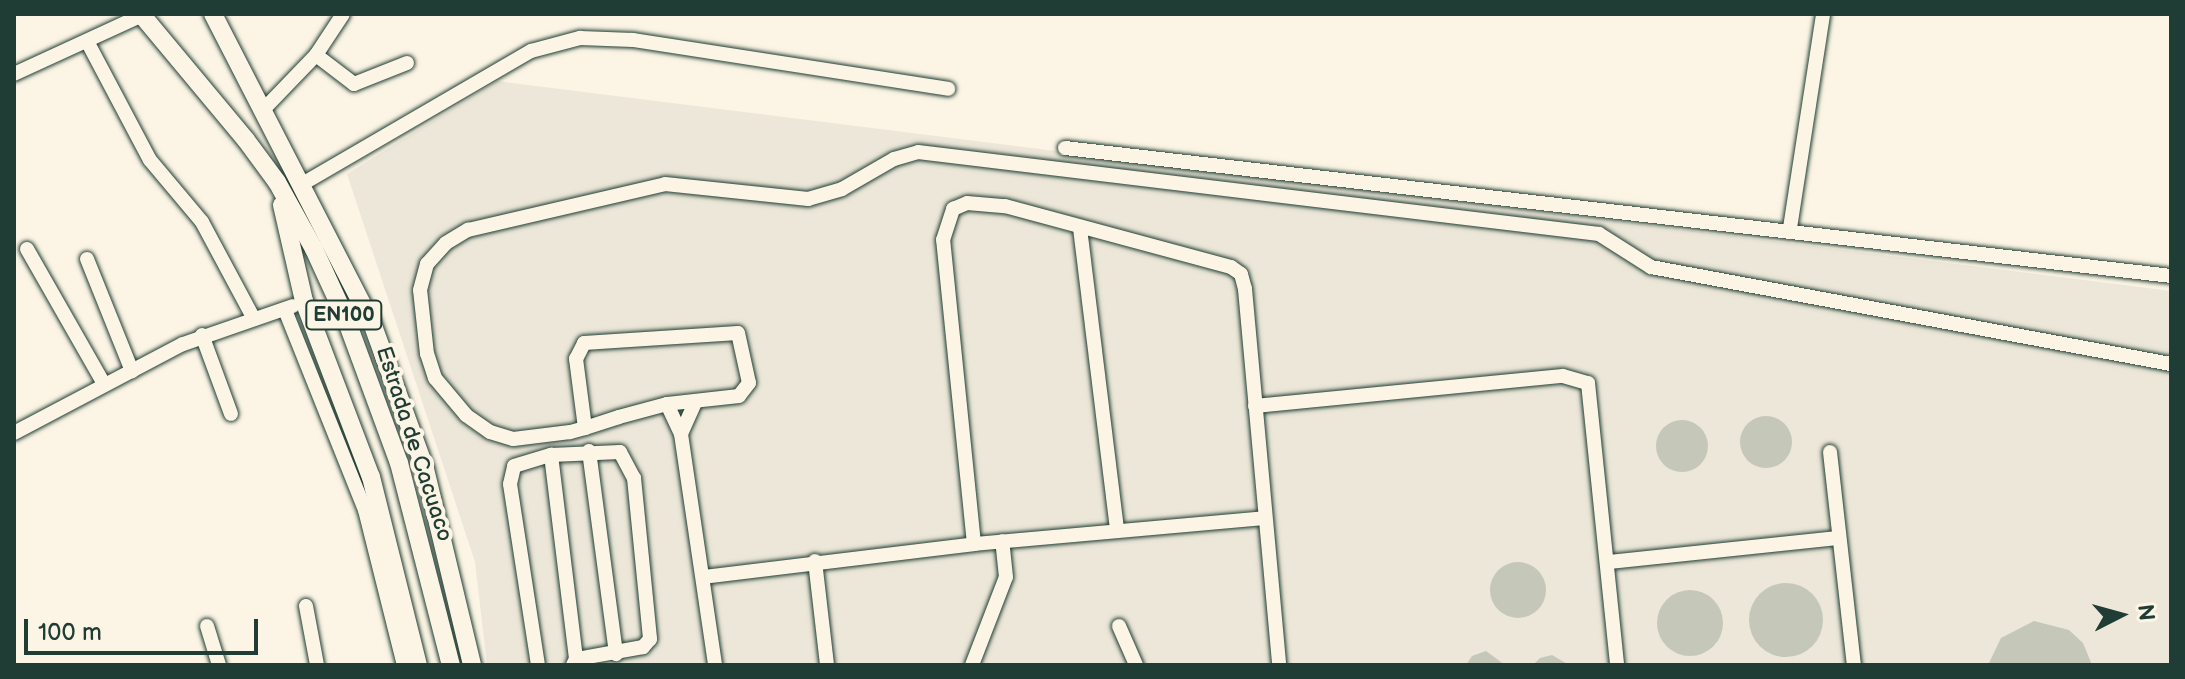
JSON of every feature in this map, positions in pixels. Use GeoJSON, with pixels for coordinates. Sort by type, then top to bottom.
{"type":"FeatureCollection","features":[{"type":"Feature","properties":{"kind":"main road","name":"Estrada de Cacuaco"},"geometry":{"type":"LineString","coordinates":[[213,14],[304,183],[372,323],[409,420],[440,520],[472,665]]}},
{"type":"Feature","properties":{"kind":"main road","name":"Estrada de Cacuaco"},"geometry":{"type":"LineString","coordinates":[[141,15],[277,182],[346,319],[373,389],[421,535],[451,665]]}},
{"type":"Feature","properties":{"kind":"main road"},"geometry":{"type":"LineString","coordinates":[[277,182],[304,301],[371,477],[418,665]]}},
{"type":"Feature","properties":{"kind":"street"},"geometry":{"type":"LineString","coordinates":[[263,110],[316,55],[343,14]]}},
{"type":"Feature","properties":{"kind":"street"},"geometry":{"type":"LineString","coordinates":[[1790,228],[1823,14]]}},
{"type":"Feature","properties":{"kind":"street"},"geometry":{"type":"LineString","coordinates":[[14,74],[88,43],[141,15]]}},
{"type":"Feature","properties":{"kind":"street"},"geometry":{"type":"LineString","coordinates":[[304,183],[531,51],[580,38],[633,40],[948,89]]}},
{"type":"Feature","properties":{"kind":"street"},"geometry":{"type":"LineString","coordinates":[[88,43],[150,160],[202,222],[254,319]]}},
{"type":"Feature","properties":{"kind":"street"},"geometry":{"type":"LineString","coordinates":[[316,55],[354,84],[407,63]]}},
{"type":"Feature","properties":{"kind":"street"},"geometry":{"type":"LineString","coordinates":[[1065,148],[1790,228],[2171,276]]}},
{"type":"Feature","properties":{"kind":"street"},"geometry":{"type":"LineString","coordinates":[[585,428],[576,359],[592,340],[738,333],[749,383],[746,392],[667,404],[585,428],[513,439],[490,432],[466,415],[435,378],[420,290],[427,264],[446,243],[468,230],[651,186],[698,185],[788,200],[825,196],[894,159],[928,152],[1599,234],[1651,267],[2171,364]]}},
{"type":"Feature","properties":{"kind":"street"},"geometry":{"type":"LineString","coordinates":[[974,544],[945,223],[953,209],[967,203],[1005,206],[1080,228],[1207,258],[1241,274],[1279,665]]}},
{"type":"Feature","properties":{"kind":"street"},"geometry":{"type":"LineString","coordinates":[[1080,228],[1117,531]]}},
{"type":"Feature","properties":{"kind":"street"},"geometry":{"type":"LineString","coordinates":[[27,249],[104,384]]}},
{"type":"Feature","properties":{"kind":"street"},"geometry":{"type":"LineString","coordinates":[[87,259],[132,371]]}},
{"type":"Feature","properties":{"kind":"street"},"geometry":{"type":"LineString","coordinates":[[14,433],[202,335],[285,310],[304,301]]}},
{"type":"Feature","properties":{"kind":"street"},"geometry":{"type":"LineString","coordinates":[[285,310],[365,510],[404,665]]}},
{"type":"Feature","properties":{"kind":"street"},"geometry":{"type":"LineString","coordinates":[[202,335],[231,414]]}},
{"type":"Feature","properties":{"kind":"street"},"geometry":{"type":"LineString","coordinates":[[1255,406],[1581,379],[1592,393],[1617,665]]}},
{"type":"Feature","properties":{"kind":"street"},"geometry":{"type":"LineString","coordinates":[[681,434],[696,401]]}},
{"type":"Feature","properties":{"kind":"street"},"geometry":{"type":"LineString","coordinates":[[667,404],[681,434],[715,665]]}},
{"type":"Feature","properties":{"kind":"street"},"geometry":{"type":"LineString","coordinates":[[538,665],[510,476],[524,461],[551,455],[589,451],[620,452],[634,478],[652,626],[643,647],[575,662],[551,455]]}},
{"type":"Feature","properties":{"kind":"street"},"geometry":{"type":"LineString","coordinates":[[589,451],[616,654]]}},
{"type":"Feature","properties":{"kind":"street"},"geometry":{"type":"LineString","coordinates":[[1830,452],[1854,665]]}},
{"type":"Feature","properties":{"kind":"street"},"geometry":{"type":"LineString","coordinates":[[703,577],[815,561],[1002,541],[1263,518]]}},
{"type":"Feature","properties":{"kind":"street"},"geometry":{"type":"LineString","coordinates":[[1609,562],[1838,538]]}},
{"type":"Feature","properties":{"kind":"street"},"geometry":{"type":"LineString","coordinates":[[972,665],[1006,577],[1002,541]]}},
{"type":"Feature","properties":{"kind":"street"},"geometry":{"type":"LineString","coordinates":[[815,561],[827,665]]}},
{"type":"Feature","properties":{"kind":"street"},"geometry":{"type":"LineString","coordinates":[[306,606],[317,665]]}},
{"type":"Feature","properties":{"kind":"street"},"geometry":{"type":"LineString","coordinates":[[207,626],[219,665]]}},
{"type":"Feature","properties":{"kind":"street"},"geometry":{"type":"LineString","coordinates":[[1119,626],[1136,665]]}},
{"type":"Feature","properties":{"kind":"shaded area"},"geometry":{"type":"Polygon","coordinates":[[[497,81],[2171,291],[2171,665],[487,665],[475,562],[347,174],[497,81]]]}},
{"type":"Feature","properties":{"kind":"building"},"geometry":{"type":"Polygon","coordinates":[[[1766,416],[1784,424],[1792,442],[1784,460],[1766,468],[1748,460],[1740,442],[1748,424],[1766,416]]]}},
{"type":"Feature","properties":{"kind":"building"},"geometry":{"type":"Polygon","coordinates":[[[1682,420],[1700,428],[1708,446],[1700,464],[1682,472],[1664,464],[1656,446],[1664,428],[1682,420]]]}},
{"type":"Feature","properties":{"kind":"building"},"geometry":{"type":"Polygon","coordinates":[[[1518,562],[1538,570],[1546,590],[1538,610],[1518,618],[1498,610],[1490,590],[1498,570],[1518,562]]]}},
{"type":"Feature","properties":{"kind":"building"},"geometry":{"type":"Polygon","coordinates":[[[1786,583],[1800,586],[1812,594],[1820,606],[1823,620],[1820,634],[1812,646],[1800,654],[1786,657],[1772,654],[1760,646],[1752,634],[1749,620],[1752,606],[1760,594],[1772,586],[1786,583]]]}},
{"type":"Feature","properties":{"kind":"building"},"geometry":{"type":"Polygon","coordinates":[[[1683,590],[1697,590],[1709,595],[1718,604],[1723,623],[1721,636],[1714,647],[1697,656],[1683,656],[1671,651],[1662,642],[1657,630],[1657,616],[1662,604],[1671,595],[1683,590]]]}},
{"type":"Feature","properties":{"kind":"building"},"geometry":{"type":"Polygon","coordinates":[[[2034,621],[2069,630],[2083,643],[2092,665],[1988,665],[2001,638],[2034,621]]]}},
{"type":"Feature","properties":{"kind":"building"},"geometry":{"type":"Polygon","coordinates":[[[1486,651],[1505,665],[1466,665],[1472,656],[1486,651]]]}},
{"type":"Feature","properties":{"kind":"building"},"geometry":{"type":"Polygon","coordinates":[[[1552,655],[1569,665],[1533,665],[1540,658],[1552,655]]]}}]}
